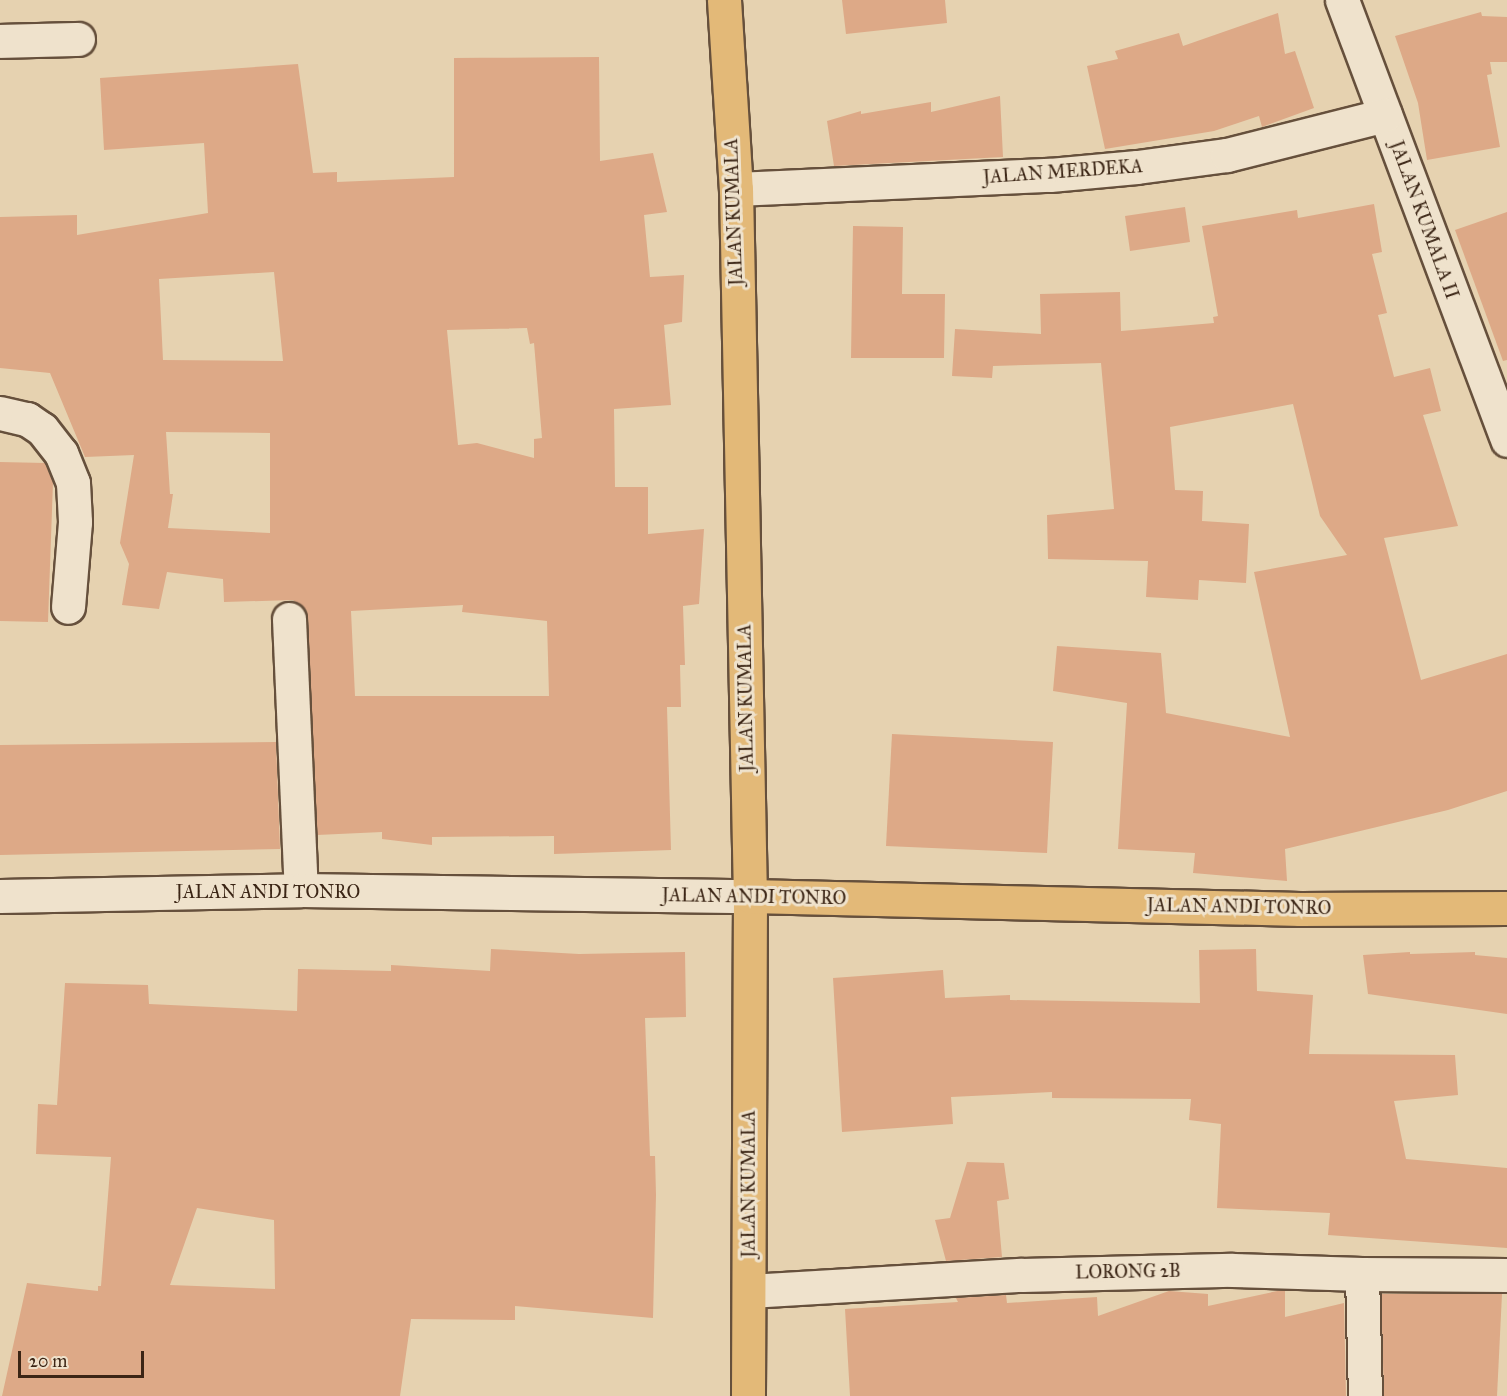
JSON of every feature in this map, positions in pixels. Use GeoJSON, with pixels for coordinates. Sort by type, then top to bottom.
{"type":"FeatureCollection","features":[{"type":"Feature","properties":{"kind":"main road","name":"JALAN KUMALA"},"geometry":{"type":"LineString","coordinates":[[724,0],[736,189],[750,896],[748,1396]]}},
{"type":"Feature","properties":{"kind":"main road","name":"JALAN ANDI TONRO"},"geometry":{"type":"LineString","coordinates":[[750,896],[1300,909],[1507,908]]}},
{"type":"Feature","properties":{"kind":"street","name":"JALAN KUMALA II"},"geometry":{"type":"LineString","coordinates":[[1342,0],[1385,115],[1496,381],[1507,440]]}},
{"type":"Feature","properties":{"kind":"street"},"geometry":{"type":"LineString","coordinates":[[0,41],[78,39]]}},
{"type":"Feature","properties":{"kind":"street","name":"JALAN MERDEKA"},"geometry":{"type":"LineString","coordinates":[[736,189],[1050,175],[1137,167],[1227,155],[1385,115]]}},
{"type":"Feature","properties":{"kind":"street"},"geometry":{"type":"LineString","coordinates":[[0,412],[27,420],[42,429],[60,453],[73,483],[75,522],[68,607]]}},
{"type":"Feature","properties":{"kind":"street"},"geometry":{"type":"LineString","coordinates":[[290,620],[301,890]]}},
{"type":"Feature","properties":{"kind":"street","name":"JALAN ANDI TONRO"},"geometry":{"type":"LineString","coordinates":[[0,896],[301,890],[750,896]]}},
{"type":"Feature","properties":{"kind":"street","name":"LORONG 2B"},"geometry":{"type":"LineString","coordinates":[[748,1291],[1022,1275],[1232,1270],[1362,1275],[1507,1275]]}},
{"type":"Feature","properties":{"kind":"street"},"geometry":{"type":"LineString","coordinates":[[1362,1275],[1365,1396]]}},
{"type":"Feature","properties":{"kind":"building"},"geometry":{"type":"Polygon","coordinates":[[[842,0],[945,0],[947,23],[846,34],[842,0]]]}},
{"type":"Feature","properties":{"kind":"building"},"geometry":{"type":"Polygon","coordinates":[[[1481,12],[1482,16],[1507,17],[1507,62],[1490,62],[1492,74],[1487,75],[1500,147],[1427,160],[1418,103],[1395,36],[1481,12]]]}},
{"type":"Feature","properties":{"kind":"building"},"geometry":{"type":"Polygon","coordinates":[[[1278,13],[1285,54],[1295,51],[1314,108],[1262,127],[1259,116],[1214,131],[1105,149],[1087,66],[1118,59],[1115,51],[1179,33],[1183,46],[1278,13]]]}},
{"type":"Feature","properties":{"kind":"building"},"geometry":{"type":"Polygon","coordinates":[[[599,57],[600,161],[653,153],[667,212],[644,215],[650,277],[684,275],[682,322],[664,325],[671,405],[614,409],[615,487],[648,487],[648,534],[704,529],[699,604],[683,606],[685,665],[680,665],[681,707],[667,707],[671,850],[554,854],[554,836],[432,837],[432,845],[382,839],[382,832],[317,835],[308,618],[305,609],[293,600],[224,602],[223,579],[167,572],[159,609],[122,605],[129,564],[120,543],[134,455],[85,457],[50,373],[0,368],[0,217],[77,215],[77,235],[208,213],[204,143],[104,150],[100,78],[298,64],[313,173],[337,172],[337,182],[454,177],[454,58],[599,57]],[[274,272],[159,279],[163,360],[283,361],[274,272]],[[527,328],[447,330],[458,445],[477,443],[534,458],[534,439],[542,438],[534,343],[530,344],[527,328]],[[166,432],[170,494],[173,494],[168,528],[270,533],[270,433],[166,432]],[[463,605],[351,611],[355,696],[549,696],[547,621],[462,612],[463,605]]]}},
{"type":"Feature","properties":{"kind":"building"},"geometry":{"type":"Polygon","coordinates":[[[1000,96],[1003,157],[834,166],[827,121],[861,111],[861,114],[931,102],[931,112],[1000,96]]]}},
{"type":"Feature","properties":{"kind":"building"},"geometry":{"type":"Polygon","coordinates":[[[1374,204],[1382,252],[1372,254],[1387,313],[1378,315],[1394,377],[1430,368],[1441,411],[1423,415],[1458,526],[1384,538],[1421,680],[1507,654],[1507,791],[1448,810],[1285,849],[1287,881],[1193,873],[1195,853],[1118,849],[1127,703],[1053,691],[1057,646],[1161,653],[1166,713],[1290,737],[1254,572],[1347,555],[1320,516],[1293,404],[1170,427],[1175,490],[1203,491],[1202,521],[1249,524],[1246,583],[1199,580],[1198,600],[1146,597],[1148,561],[1048,559],[1047,515],[1114,509],[1101,363],[993,366],[992,378],[952,376],[955,329],[1041,334],[1040,294],[1120,292],[1121,331],[1214,323],[1213,317],[1218,316],[1202,226],[1297,210],[1298,218],[1374,204]]]}},
{"type":"Feature","properties":{"kind":"building"},"geometry":{"type":"Polygon","coordinates":[[[1185,207],[1190,242],[1130,251],[1125,216],[1185,207]]]}},
{"type":"Feature","properties":{"kind":"building"},"geometry":{"type":"Polygon","coordinates":[[[1507,212],[1507,360],[1503,361],[1455,230],[1507,212]]]}},
{"type":"Feature","properties":{"kind":"building"},"geometry":{"type":"Polygon","coordinates":[[[853,226],[903,227],[902,294],[945,294],[944,358],[851,358],[853,226]]]}},
{"type":"Feature","properties":{"kind":"building"},"geometry":{"type":"Polygon","coordinates":[[[0,462],[45,463],[53,482],[48,622],[0,621],[0,462]]]}},
{"type":"Feature","properties":{"kind":"building"},"geometry":{"type":"Polygon","coordinates":[[[892,734],[1053,742],[1047,853],[886,846],[892,734]]]}},
{"type":"Feature","properties":{"kind":"building"},"geometry":{"type":"Polygon","coordinates":[[[276,742],[280,849],[0,855],[0,745],[276,742]]]}},
{"type":"Feature","properties":{"kind":"building"},"geometry":{"type":"Polygon","coordinates":[[[491,949],[579,954],[685,952],[686,1017],[645,1018],[650,1156],[655,1156],[653,1318],[515,1306],[515,1320],[411,1319],[400,1396],[2,1396],[27,1283],[98,1291],[98,1286],[101,1286],[111,1157],[36,1154],[38,1104],[57,1105],[65,983],[148,985],[149,1004],[297,1011],[298,969],[391,971],[391,965],[490,971],[491,949]],[[197,1208],[170,1285],[275,1289],[274,1220],[197,1208]]]}},
{"type":"Feature","properties":{"kind":"building"},"geometry":{"type":"Polygon","coordinates":[[[1256,949],[1257,991],[1313,995],[1309,1054],[1455,1055],[1458,1095],[1394,1101],[1406,1159],[1507,1168],[1507,1248],[1328,1235],[1330,1213],[1217,1208],[1221,1124],[1189,1120],[1191,1099],[1052,1098],[1052,1092],[951,1097],[953,1124],[842,1132],[833,978],[943,970],[945,998],[1010,995],[1010,1000],[1200,1003],[1199,950],[1256,949]]]}},
{"type":"Feature","properties":{"kind":"building"},"geometry":{"type":"Polygon","coordinates":[[[1410,952],[1410,954],[1475,952],[1475,955],[1507,958],[1507,1014],[1368,994],[1363,955],[1410,952]]]}},
{"type":"Feature","properties":{"kind":"building"},"geometry":{"type":"Polygon","coordinates":[[[967,1162],[1004,1163],[1009,1199],[997,1201],[1002,1257],[946,1261],[935,1220],[950,1218],[967,1162]]]}},
{"type":"Feature","properties":{"kind":"building"},"geometry":{"type":"Polygon","coordinates":[[[1285,1290],[1285,1317],[1344,1303],[1346,1396],[850,1396],[845,1309],[958,1302],[956,1298],[1006,1295],[1007,1303],[1097,1297],[1098,1316],[1169,1291],[1208,1294],[1208,1306],[1285,1290]]]}},
{"type":"Feature","properties":{"kind":"building"},"geometry":{"type":"Polygon","coordinates":[[[1381,1294],[1502,1294],[1497,1396],[1384,1396],[1381,1294]]]}}]}
